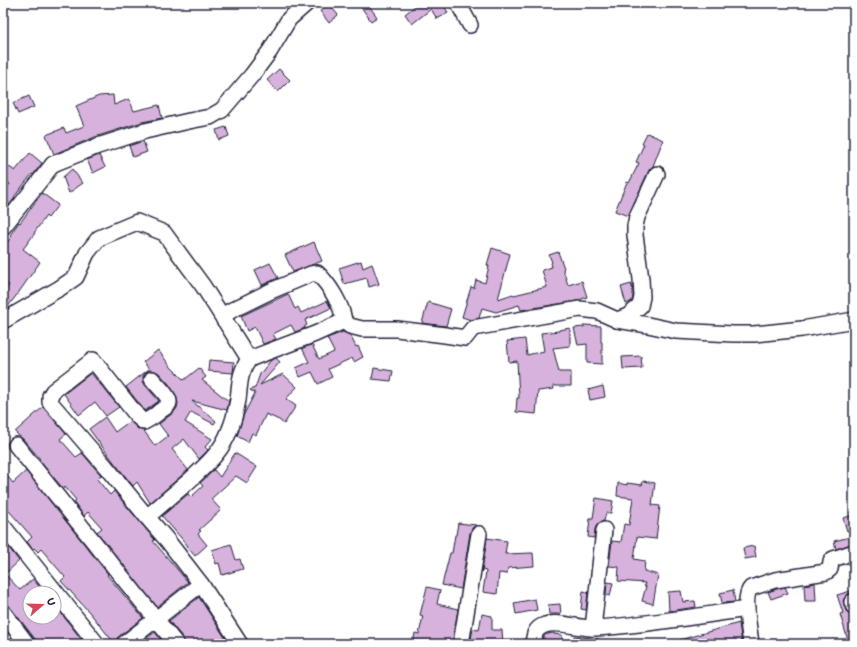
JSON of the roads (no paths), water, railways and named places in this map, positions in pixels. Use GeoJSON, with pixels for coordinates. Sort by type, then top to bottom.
{"type":"FeatureCollection","features":[{"type":"Feature","properties":{"kind":"street"},"geometry":{"type":"LineString","coordinates":[[3,227],[54,164],[98,146],[146,131],[210,117],[222,110],[235,96],[270,51],[289,19],[307,3]]}},
{"type":"Feature","properties":{"kind":"street"},"geometry":{"type":"LineString","coordinates":[[458,3],[470,25]]}},
{"type":"Feature","properties":{"kind":"street"},"geometry":{"type":"LineString","coordinates":[[616,320],[628,316],[640,306],[642,297],[642,279],[634,235],[635,226],[637,217],[657,174]]}},
{"type":"Feature","properties":{"kind":"street"},"geometry":{"type":"LineString","coordinates":[[3,321],[76,277],[86,253],[99,238],[137,222],[164,233],[203,286],[249,359]]}},
{"type":"Feature","properties":{"kind":"street"},"geometry":{"type":"LineString","coordinates":[[224,320],[227,313],[246,303],[272,290],[317,273],[323,278],[342,309],[344,321],[350,326],[362,329],[397,329],[418,333],[465,338],[473,328],[580,309],[597,311],[616,320],[676,330],[733,334],[754,334],[802,329],[854,320]]}},
{"type":"Feature","properties":{"kind":"street"},"geometry":{"type":"LineString","coordinates":[[147,517],[202,469],[224,445],[235,414],[241,374],[249,359],[315,334],[344,321]]}},
{"type":"Feature","properties":{"kind":"street"},"geometry":{"type":"LineString","coordinates":[[152,379],[169,401],[164,409],[144,422],[138,417],[93,360],[53,391],[50,396],[50,402],[167,540],[201,584],[240,644]]}},
{"type":"Feature","properties":{"kind":"street"},"geometry":{"type":"LineString","coordinates":[[16,445],[176,644]]}},
{"type":"Feature","properties":{"kind":"street"},"geometry":{"type":"LineString","coordinates":[[3,526],[97,644]]}},
{"type":"Feature","properties":{"kind":"street"},"geometry":{"type":"LineString","coordinates":[[593,628],[604,530]]}},
{"type":"Feature","properties":{"kind":"street"},"geometry":{"type":"LineString","coordinates":[[461,644],[479,534]]}},
{"type":"Feature","properties":{"kind":"street"},"geometry":{"type":"LineString","coordinates":[[751,644],[747,609],[747,594],[750,588],[775,580],[826,572],[830,569],[833,559],[854,552]]}},
{"type":"Feature","properties":{"kind":"street"},"geometry":{"type":"LineString","coordinates":[[124,644],[201,584]]}},
{"type":"Feature","properties":{"kind":"street"},"geometry":{"type":"LineString","coordinates":[[533,644],[534,636],[538,629],[545,624],[593,628],[620,626],[747,609]]}},
{"type":"Feature","properties":{"kind":"street"},"geometry":{"type":"LineString","coordinates":[[3,612],[27,644]]}}]}
